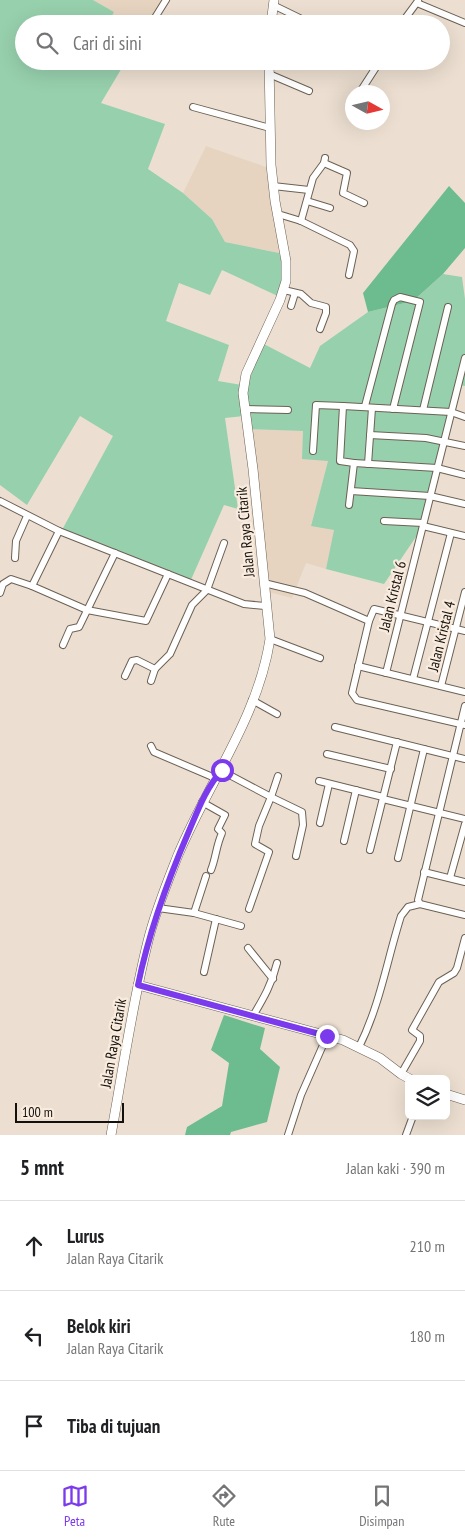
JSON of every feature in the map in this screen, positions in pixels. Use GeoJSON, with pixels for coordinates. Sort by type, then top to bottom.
{"type":"FeatureCollection","features":[{"type":"Feature","properties":{"kind":"street"},"geometry":{"type":"LineString","coordinates":[[157,15],[166,0]]}},
{"type":"Feature","properties":{"kind":"street"},"geometry":{"type":"LineString","coordinates":[[407,15],[417,1],[448,15]]}},
{"type":"Feature","properties":{"kind":"street"},"geometry":{"type":"LineString","coordinates":[[273,3],[295,15]]}},
{"type":"Feature","properties":{"kind":"street"},"geometry":{"type":"LineString","coordinates":[[450,16],[465,23]]}},
{"type":"Feature","properties":{"kind":"street","name":"Jalan Raya Citarik"},"geometry":{"type":"LineString","coordinates":[[111,1135],[138,985],[148,940],[158,908],[202,802],[215,778],[222,770],[266,666],[270,639],[265,606],[253,469],[244,409],[244,381],[284,290],[286,261],[273,186],[269,70]]}},
{"type":"Feature","properties":{"kind":"street"},"geometry":{"type":"LineString","coordinates":[[365,85],[374,70]]}},
{"type":"Feature","properties":{"kind":"street"},"geometry":{"type":"LineString","coordinates":[[269,74],[309,91]]}},
{"type":"Feature","properties":{"kind":"street"},"geometry":{"type":"LineString","coordinates":[[193,106],[270,128]]}},
{"type":"Feature","properties":{"kind":"street"},"geometry":{"type":"LineString","coordinates":[[301,221],[313,178],[325,160],[347,173],[343,193],[364,203]]}},
{"type":"Feature","properties":{"kind":"street"},"geometry":{"type":"LineString","coordinates":[[273,186],[309,190]]}},
{"type":"Feature","properties":{"kind":"street"},"geometry":{"type":"LineString","coordinates":[[307,201],[330,208]]}},
{"type":"Feature","properties":{"kind":"street"},"geometry":{"type":"LineString","coordinates":[[278,214],[301,221],[353,247],[349,275]]}},
{"type":"Feature","properties":{"kind":"street"},"geometry":{"type":"LineString","coordinates":[[284,290],[296,293],[311,302],[326,307],[326,313],[320,329]]}},
{"type":"Feature","properties":{"kind":"street"},"geometry":{"type":"LineString","coordinates":[[291,306],[296,293]]}},
{"type":"Feature","properties":{"kind":"street"},"geometry":{"type":"LineString","coordinates":[[368,464],[369,407],[392,304],[394,300],[400,297],[420,302],[393,409]]}},
{"type":"Feature","properties":{"kind":"street"},"geometry":{"type":"LineString","coordinates":[[423,410],[448,308]]}},
{"type":"Feature","properties":{"kind":"street","name":"Jalan Kristal 6"},"geometry":{"type":"LineString","coordinates":[[386,673],[444,441],[452,412],[462,387],[465,359]]}},
{"type":"Feature","properties":{"kind":"street"},"geometry":{"type":"LineString","coordinates":[[313,451],[316,405],[452,412],[465,417]]}},
{"type":"Feature","properties":{"kind":"street"},"geometry":{"type":"LineString","coordinates":[[343,406],[340,461],[437,468],[465,475]]}},
{"type":"Feature","properties":{"kind":"street"},"geometry":{"type":"LineString","coordinates":[[244,409],[288,410]]}},
{"type":"Feature","properties":{"kind":"street"},"geometry":{"type":"LineString","coordinates":[[370,435],[444,441],[465,446]]}},
{"type":"Feature","properties":{"kind":"street"},"geometry":{"type":"LineString","coordinates":[[349,505],[354,463]]}},
{"type":"Feature","properties":{"kind":"street"},"geometry":{"type":"LineString","coordinates":[[351,491],[430,496],[465,504]]}},
{"type":"Feature","properties":{"kind":"street"},"geometry":{"type":"LineString","coordinates":[[1,503],[59,531],[207,590],[244,604],[265,606]]}},
{"type":"Feature","properties":{"kind":"street"},"geometry":{"type":"LineString","coordinates":[[15,558],[16,541],[28,516]]}},
{"type":"Feature","properties":{"kind":"street"},"geometry":{"type":"LineString","coordinates":[[384,521],[423,525],[465,536]]}},
{"type":"Feature","properties":{"kind":"street"},"geometry":{"type":"LineString","coordinates":[[32,586],[59,531]]}},
{"type":"Feature","properties":{"kind":"street"},"geometry":{"type":"LineString","coordinates":[[413,679],[451,533]]}},
{"type":"Feature","properties":{"kind":"street"},"geometry":{"type":"LineString","coordinates":[[151,681],[155,669],[170,654],[192,605],[207,590],[224,543]]}},
{"type":"Feature","properties":{"kind":"street"},"geometry":{"type":"LineString","coordinates":[[63,645],[66,634],[70,629],[79,627],[115,553]]}},
{"type":"Feature","properties":{"kind":"street"},"geometry":{"type":"LineString","coordinates":[[0,593],[4,584],[11,579],[87,610],[113,617],[148,620],[168,574]]}},
{"type":"Feature","properties":{"kind":"street"},"geometry":{"type":"LineString","coordinates":[[264,583],[305,593],[369,622]]}},
{"type":"Feature","properties":{"kind":"street","name":"Jalan Kristal 4"},"geometry":{"type":"LineString","coordinates":[[441,686],[465,592]]}},
{"type":"Feature","properties":{"kind":"street"},"geometry":{"type":"LineString","coordinates":[[463,725],[354,699],[352,693],[369,622],[374,609],[465,631]]}},
{"type":"Feature","properties":{"kind":"street"},"geometry":{"type":"LineString","coordinates":[[270,639],[320,658]]}},
{"type":"Feature","properties":{"kind":"street"},"geometry":{"type":"LineString","coordinates":[[125,676],[132,660],[155,669]]}},
{"type":"Feature","properties":{"kind":"street"},"geometry":{"type":"LineString","coordinates":[[358,666],[465,692]]}},
{"type":"Feature","properties":{"kind":"street"},"geometry":{"type":"LineString","coordinates":[[252,700],[277,714]]}},
{"type":"Feature","properties":{"kind":"street"},"geometry":{"type":"LineString","coordinates":[[420,904],[418,900],[424,872],[452,756],[463,725],[465,706]]}},
{"type":"Feature","properties":{"kind":"street"},"geometry":{"type":"LineString","coordinates":[[335,727],[465,759]]}},
{"type":"Feature","properties":{"kind":"street"},"geometry":{"type":"LineString","coordinates":[[370,850],[397,742]]}},
{"type":"Feature","properties":{"kind":"street"},"geometry":{"type":"LineString","coordinates":[[151,746],[154,752],[215,778]]}},
{"type":"Feature","properties":{"kind":"street"},"geometry":{"type":"LineString","coordinates":[[398,858],[424,749]]}},
{"type":"Feature","properties":{"kind":"street"},"geometry":{"type":"LineString","coordinates":[[327,754],[391,769]]}},
{"type":"Feature","properties":{"kind":"street"},"geometry":{"type":"LineString","coordinates":[[222,770],[302,812],[303,824],[296,856]]}},
{"type":"Feature","properties":{"kind":"street"},"geometry":{"type":"LineString","coordinates":[[249,909],[269,852],[255,844],[259,826],[278,776]]}},
{"type":"Feature","properties":{"kind":"street"},"geometry":{"type":"LineString","coordinates":[[319,781],[465,819]]}},
{"type":"Feature","properties":{"kind":"street"},"geometry":{"type":"LineString","coordinates":[[320,823],[329,784]]}},
{"type":"Feature","properties":{"kind":"street"},"geometry":{"type":"LineString","coordinates":[[344,841],[356,790]]}},
{"type":"Feature","properties":{"kind":"street"},"geometry":{"type":"LineString","coordinates":[[202,802],[225,815],[218,829],[222,833],[215,849],[216,857],[211,870]]}},
{"type":"Feature","properties":{"kind":"street"},"geometry":{"type":"LineString","coordinates":[[450,878],[465,824]]}},
{"type":"Feature","properties":{"kind":"street"},"geometry":{"type":"LineString","coordinates":[[424,872],[465,882]]}},
{"type":"Feature","properties":{"kind":"street"},"geometry":{"type":"LineString","coordinates":[[194,913],[206,876]]}},
{"type":"Feature","properties":{"kind":"street"},"geometry":{"type":"LineString","coordinates":[[359,1047],[371,1023],[402,916],[408,907],[420,904],[465,915]]}},
{"type":"Feature","properties":{"kind":"street"},"geometry":{"type":"LineString","coordinates":[[158,908],[194,913],[241,926]]}},
{"type":"Feature","properties":{"kind":"street"},"geometry":{"type":"LineString","coordinates":[[204,972],[216,919]]}},
{"type":"Feature","properties":{"kind":"street"},"geometry":{"type":"LineString","coordinates":[[400,1074],[420,1041],[420,1036],[412,1030],[416,1021],[439,982],[454,973],[464,949],[465,938]]}},
{"type":"Feature","properties":{"kind":"street"},"geometry":{"type":"LineString","coordinates":[[248,948],[273,979]]}},
{"type":"Feature","properties":{"kind":"street"},"geometry":{"type":"LineString","coordinates":[[253,1016],[260,1001],[266,997],[273,979],[276,963]]}},
{"type":"Feature","properties":{"kind":"street","name":"Jalan Raya Citarik"},"geometry":{"type":"LineString","coordinates":[[138,985],[327,1036],[359,1047],[380,1058],[405,1076]]}},
{"type":"Feature","properties":{"kind":"street"},"geometry":{"type":"LineString","coordinates":[[288,1135],[301,1095],[327,1036]]}},
{"type":"Feature","properties":{"kind":"street"},"geometry":{"type":"LineString","coordinates":[[450,1095],[465,1100]]}},
{"type":"Feature","properties":{"kind":"street"},"geometry":{"type":"LineString","coordinates":[[406,1135],[412,1120]]}},
{"type":"Feature","properties":{"kind":"shaded area"},"geometry":{"type":"Polygon","coordinates":[[[93,0],[165,0],[154,15],[112,15],[114,12],[93,0]]]}},
{"type":"Feature","properties":{"kind":"shaded area"},"geometry":{"type":"Polygon","coordinates":[[[206,146],[266,167],[279,253],[225,242],[212,219],[183,193],[206,146]]]}},
{"type":"Feature","properties":{"kind":"shaded area"},"geometry":{"type":"Polygon","coordinates":[[[245,429],[303,431],[328,461],[311,525],[335,530],[326,569],[306,563],[292,598],[260,590],[245,429]]]}},
{"type":"Feature","properties":{"kind":"green space"},"geometry":{"type":"Polygon","coordinates":[[[0,0],[93,0],[114,12],[112,15],[15,15],[15,70],[121,70],[101,103],[165,124],[148,169],[183,193],[212,219],[225,242],[279,253],[288,280],[280,297],[222,270],[210,295],[179,283],[166,321],[229,345],[218,381],[248,386],[260,342],[310,368],[320,346],[368,312],[413,301],[443,274],[462,277],[465,299],[465,386],[458,385],[422,528],[384,584],[326,569],[334,530],[311,526],[328,461],[302,459],[303,431],[245,429],[244,416],[225,418],[238,509],[224,505],[190,582],[62,530],[113,436],[80,416],[27,505],[0,485],[0,0]]]}},
{"type":"Feature","properties":{"kind":"green space"},"geometry":{"type":"Polygon","coordinates":[[[449,186],[465,203],[465,248],[443,274],[413,301],[368,312],[363,293],[449,186]]]}},
{"type":"Feature","properties":{"kind":"green space"},"geometry":{"type":"Polygon","coordinates":[[[224,1015],[265,1028],[260,1049],[280,1067],[267,1122],[231,1132],[230,1135],[185,1135],[187,1127],[222,1106],[229,1063],[211,1050],[224,1015]]]}},
{"type":"Feature","properties":{"kind":"route"},"geometry":{"type":"LineString","coordinates":[[222,770],[215,778],[202,802],[179,854],[154,919],[138,985],[327,1036]]}}]}
